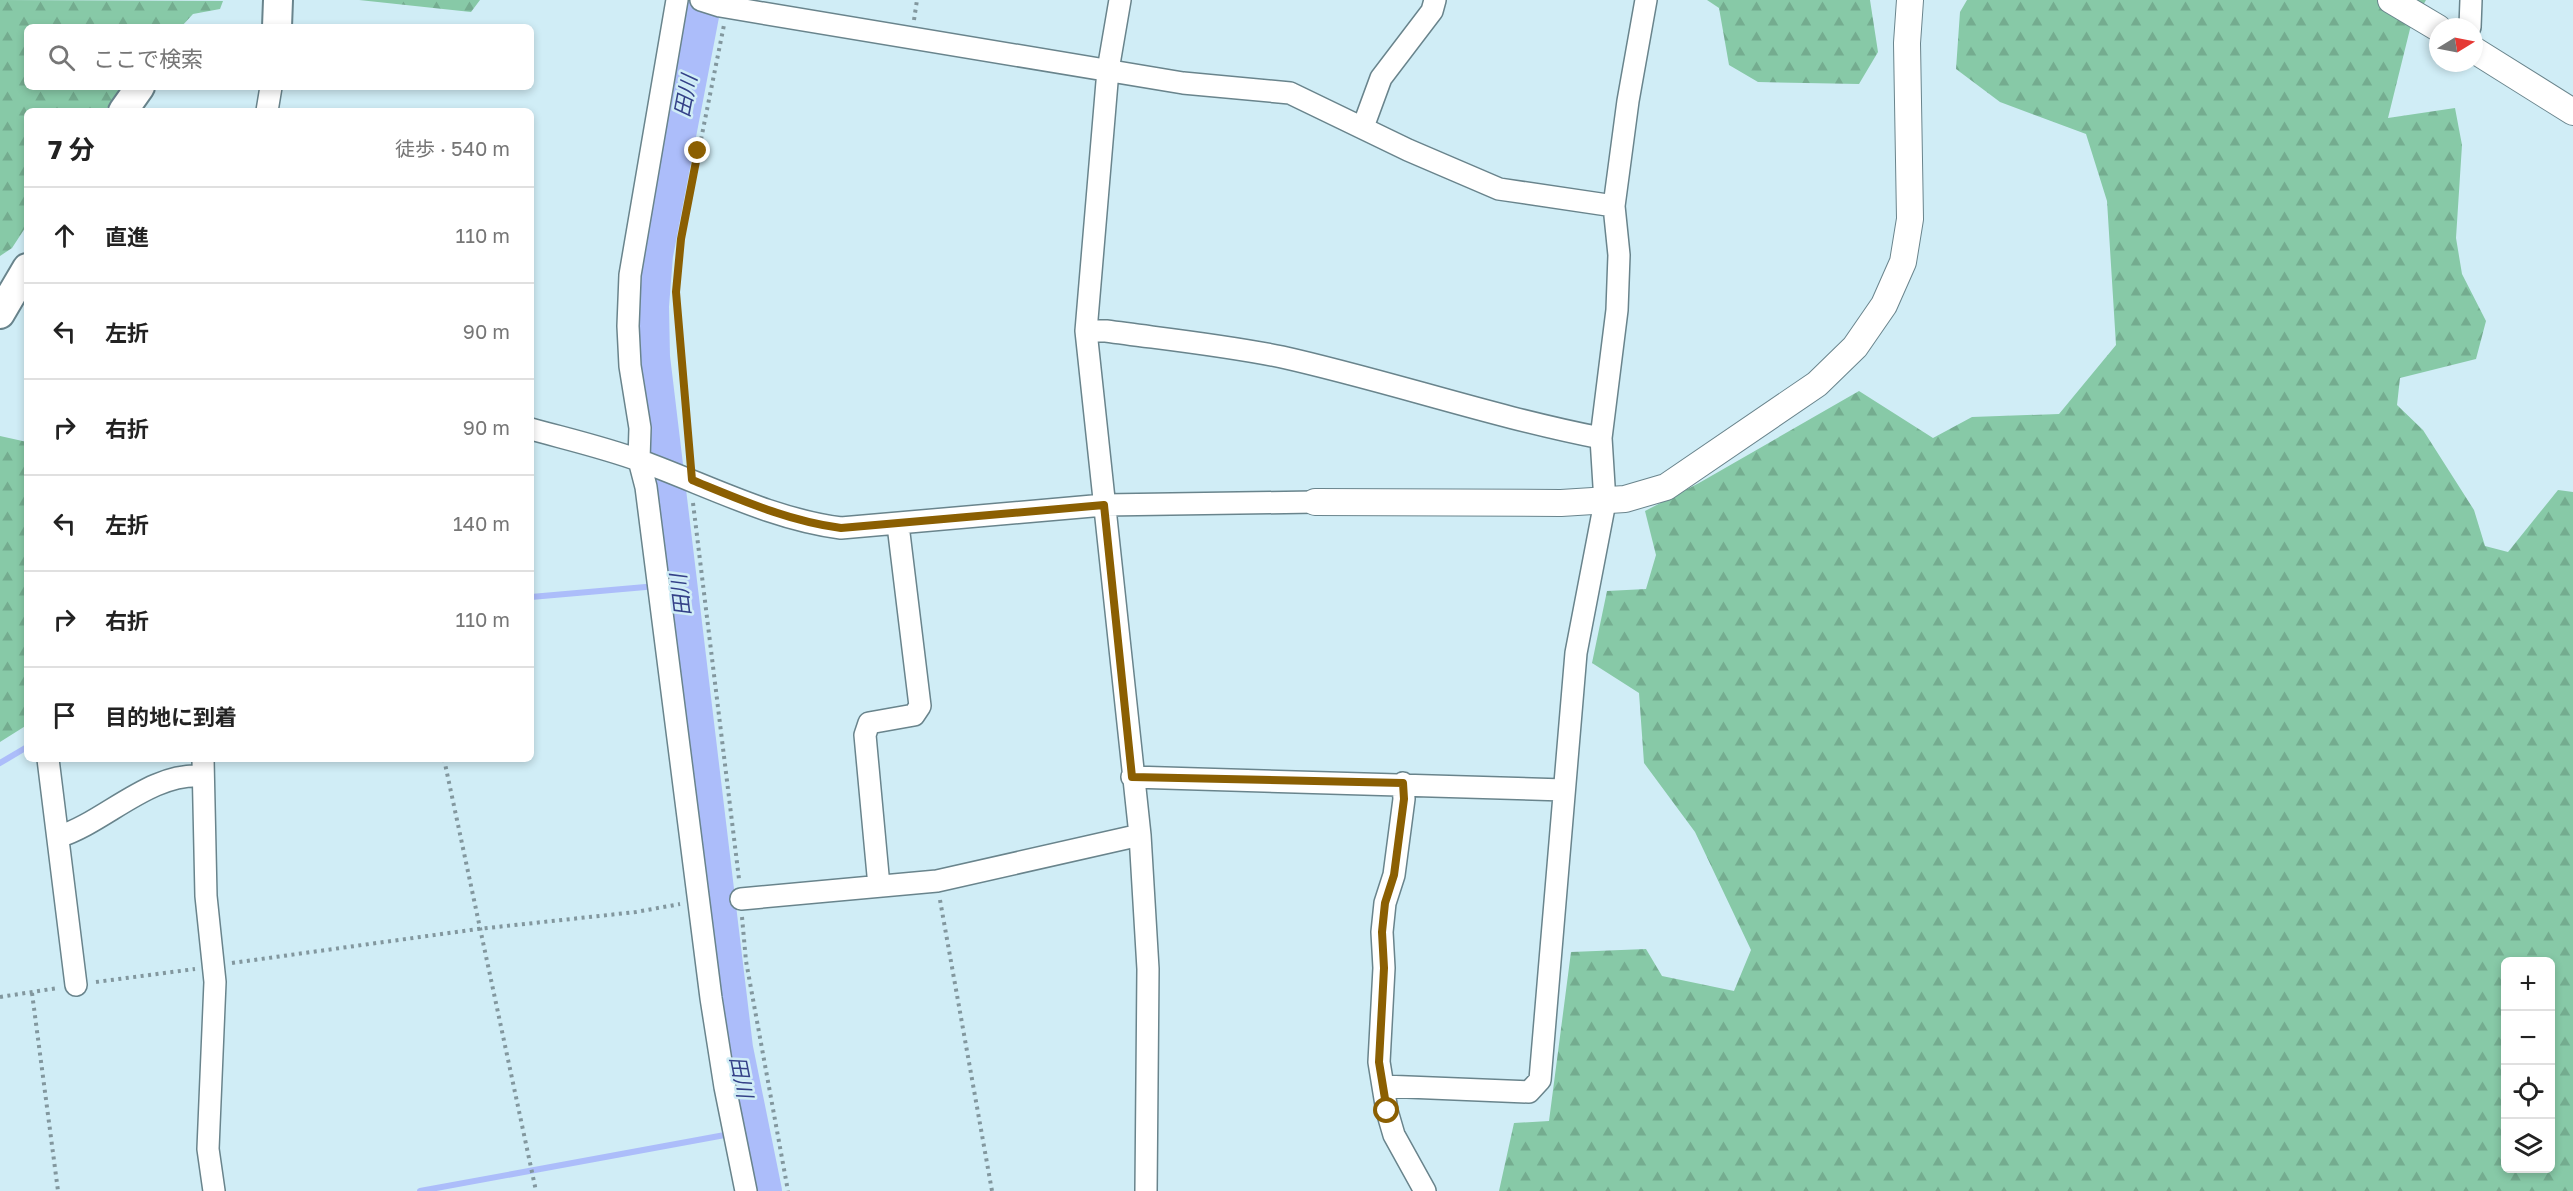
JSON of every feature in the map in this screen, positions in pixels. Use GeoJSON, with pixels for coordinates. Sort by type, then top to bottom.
{"type":"FeatureCollection","features":[{"type":"Feature","properties":{"kind":"main road"},"geometry":{"type":"LineString","coordinates":[[277,24],[278,0]]}},
{"type":"Feature","properties":{"kind":"main road"},"geometry":{"type":"LineString","coordinates":[[125,108],[138,90]]}},
{"type":"Feature","properties":{"kind":"main road"},"geometry":{"type":"LineString","coordinates":[[0,315],[24,273]]}},
{"type":"Feature","properties":{"kind":"street"},"geometry":{"type":"LineString","coordinates":[[678,0],[630,274],[628,326],[630,366],[645,462],[646,487],[698,900],[725,1087],[746,1191]]}},
{"type":"Feature","properties":{"kind":"street"},"geometry":{"type":"LineString","coordinates":[[1120,0],[1108,70],[1086,331],[1140,835],[1148,969],[1146,1191]]}},
{"type":"Feature","properties":{"kind":"street"},"geometry":{"type":"LineString","coordinates":[[1363,128],[1381,78],[1431,11],[1435,0]]}},
{"type":"Feature","properties":{"kind":"street"},"geometry":{"type":"LineString","coordinates":[[1383,1086],[1529,1092],[1540,1080],[1576,653],[1605,502],[1601,438],[1617,310],[1619,255],[1614,206],[1628,101],[1646,0]]}},
{"type":"Feature","properties":{"kind":"street"},"geometry":{"type":"LineString","coordinates":[[534,430],[645,462],[810,524],[841,528],[898,525],[1104,505],[1605,502],[1666,487],[1817,384],[1855,347],[1884,305],[1903,262],[1910,219],[1907,43],[1910,0]]}},
{"type":"Feature","properties":{"kind":"street"},"geometry":{"type":"LineString","coordinates":[[2391,0],[2429,23]]}},
{"type":"Feature","properties":{"kind":"street"},"geometry":{"type":"LineString","coordinates":[[2470,18],[2471,0]]}},
{"type":"Feature","properties":{"kind":"street"},"geometry":{"type":"LineString","coordinates":[[716,4],[1183,83],[1290,93],[1408,150],[1499,189],[1614,206]]}},
{"type":"Feature","properties":{"kind":"street"},"geometry":{"type":"LineString","coordinates":[[2483,56],[2573,112]]}},
{"type":"Feature","properties":{"kind":"street"},"geometry":{"type":"LineString","coordinates":[[268,108],[270,90]]}},
{"type":"Feature","properties":{"kind":"street"},"geometry":{"type":"LineString","coordinates":[[1086,331],[1106,331],[1280,357],[1405,388],[1505,418],[1601,438]]}},
{"type":"Feature","properties":{"kind":"street"},"geometry":{"type":"LineString","coordinates":[[879,886],[865,735],[869,723],[914,715],[920,706],[898,525]]}},
{"type":"Feature","properties":{"kind":"street"},"geometry":{"type":"LineString","coordinates":[[48,762],[76,985]]}},
{"type":"Feature","properties":{"kind":"street"},"geometry":{"type":"LineString","coordinates":[[58,837],[150,788],[191,776],[203,768]]}},
{"type":"Feature","properties":{"kind":"street"},"geometry":{"type":"LineString","coordinates":[[203,768],[206,896],[216,1006],[208,1149],[214,1191]]}},
{"type":"Feature","properties":{"kind":"street"},"geometry":{"type":"LineString","coordinates":[[1132,777],[1403,783],[1564,790]]}},
{"type":"Feature","properties":{"kind":"street"},"geometry":{"type":"LineString","coordinates":[[1403,783],[1404,799],[1394,875],[1385,903],[1382,932],[1384,968],[1379,1062],[1394,1135],[1425,1191]]}},
{"type":"Feature","properties":{"kind":"street"},"geometry":{"type":"LineString","coordinates":[[741,899],[937,881],[1140,835]]}},
{"type":"Feature","properties":{"kind":"path"},"geometry":{"type":"LineString","coordinates":[[716,4],[681,239],[676,292],[688,479],[741,899],[746,961],[788,1191]]}},
{"type":"Feature","properties":{"kind":"path"},"geometry":{"type":"LineString","coordinates":[[445,762],[478,929],[536,1191]]}},
{"type":"Feature","properties":{"kind":"path"},"geometry":{"type":"LineString","coordinates":[[937,881],[992,1191]]}},
{"type":"Feature","properties":{"kind":"path"},"geometry":{"type":"LineString","coordinates":[[0,997],[478,929],[636,912],[698,900]]}},
{"type":"Feature","properties":{"kind":"path"},"geometry":{"type":"LineString","coordinates":[[32,993],[58,1191]]}},
{"type":"Feature","properties":{"kind":"green space"},"geometry":{"type":"Polygon","coordinates":[[[0,0],[223,1],[220,9],[193,14],[184,24],[24,24],[24,90],[125,90],[107,108],[24,108],[24,230],[12,248],[0,256],[0,0]]]}},
{"type":"Feature","properties":{"kind":"green space"},"geometry":{"type":"Polygon","coordinates":[[[359,0],[480,0],[471,12],[359,0]]]}},
{"type":"Feature","properties":{"kind":"green space"},"geometry":{"type":"Polygon","coordinates":[[[1707,0],[1870,0],[1878,52],[1859,84],[1758,82],[1729,65],[1719,8],[1707,0]]]}},
{"type":"Feature","properties":{"kind":"green space"},"geometry":{"type":"Polygon","coordinates":[[[1967,0],[2426,0],[2410,29],[2388,118],[2455,108],[2462,145],[2456,238],[2462,274],[2486,321],[2476,359],[2400,378],[2397,405],[2423,430],[2474,510],[2485,546],[2508,552],[2558,490],[2573,492],[2573,1191],[1499,1191],[1514,1123],[1549,1121],[1571,952],[1646,949],[1662,976],[1734,991],[1751,950],[1695,832],[1644,763],[1639,693],[1592,663],[1607,591],[1646,589],[1656,555],[1645,511],[1699,483],[1859,391],[1933,438],[1972,417],[2059,414],[2116,345],[2107,201],[2086,134],[2000,102],[1956,69],[1960,12],[1967,0]]]}},
{"type":"Feature","properties":{"kind":"green space"},"geometry":{"type":"Polygon","coordinates":[[[0,436],[24,441],[24,727],[0,742],[0,436]]]}},
{"type":"Feature","properties":{"kind":"waterway","name":"田川"},"geometry":{"type":"LineString","coordinates":[[704,0],[655,255],[651,306],[652,357],[735,1048],[764,1191]]}},
{"type":"Feature","properties":{"kind":"waterway"},"geometry":{"type":"LineString","coordinates":[[534,597],[680,584]]}},
{"type":"Feature","properties":{"kind":"waterway"},"geometry":{"type":"LineString","coordinates":[[0,763],[24,749]]}},
{"type":"Feature","properties":{"kind":"waterway"},"geometry":{"type":"LineString","coordinates":[[420,1191],[752,1130]]}},
{"type":"Feature","properties":{"kind":"route"},"geometry":{"type":"LineString","coordinates":[[698,151],[681,239],[676,292],[692,480],[779,515],[810,524],[841,528],[898,525],[1104,505],[1132,777],[1403,783],[1404,799],[1394,875],[1385,903],[1382,932],[1384,968],[1379,1062],[1387,1111]]}}]}
